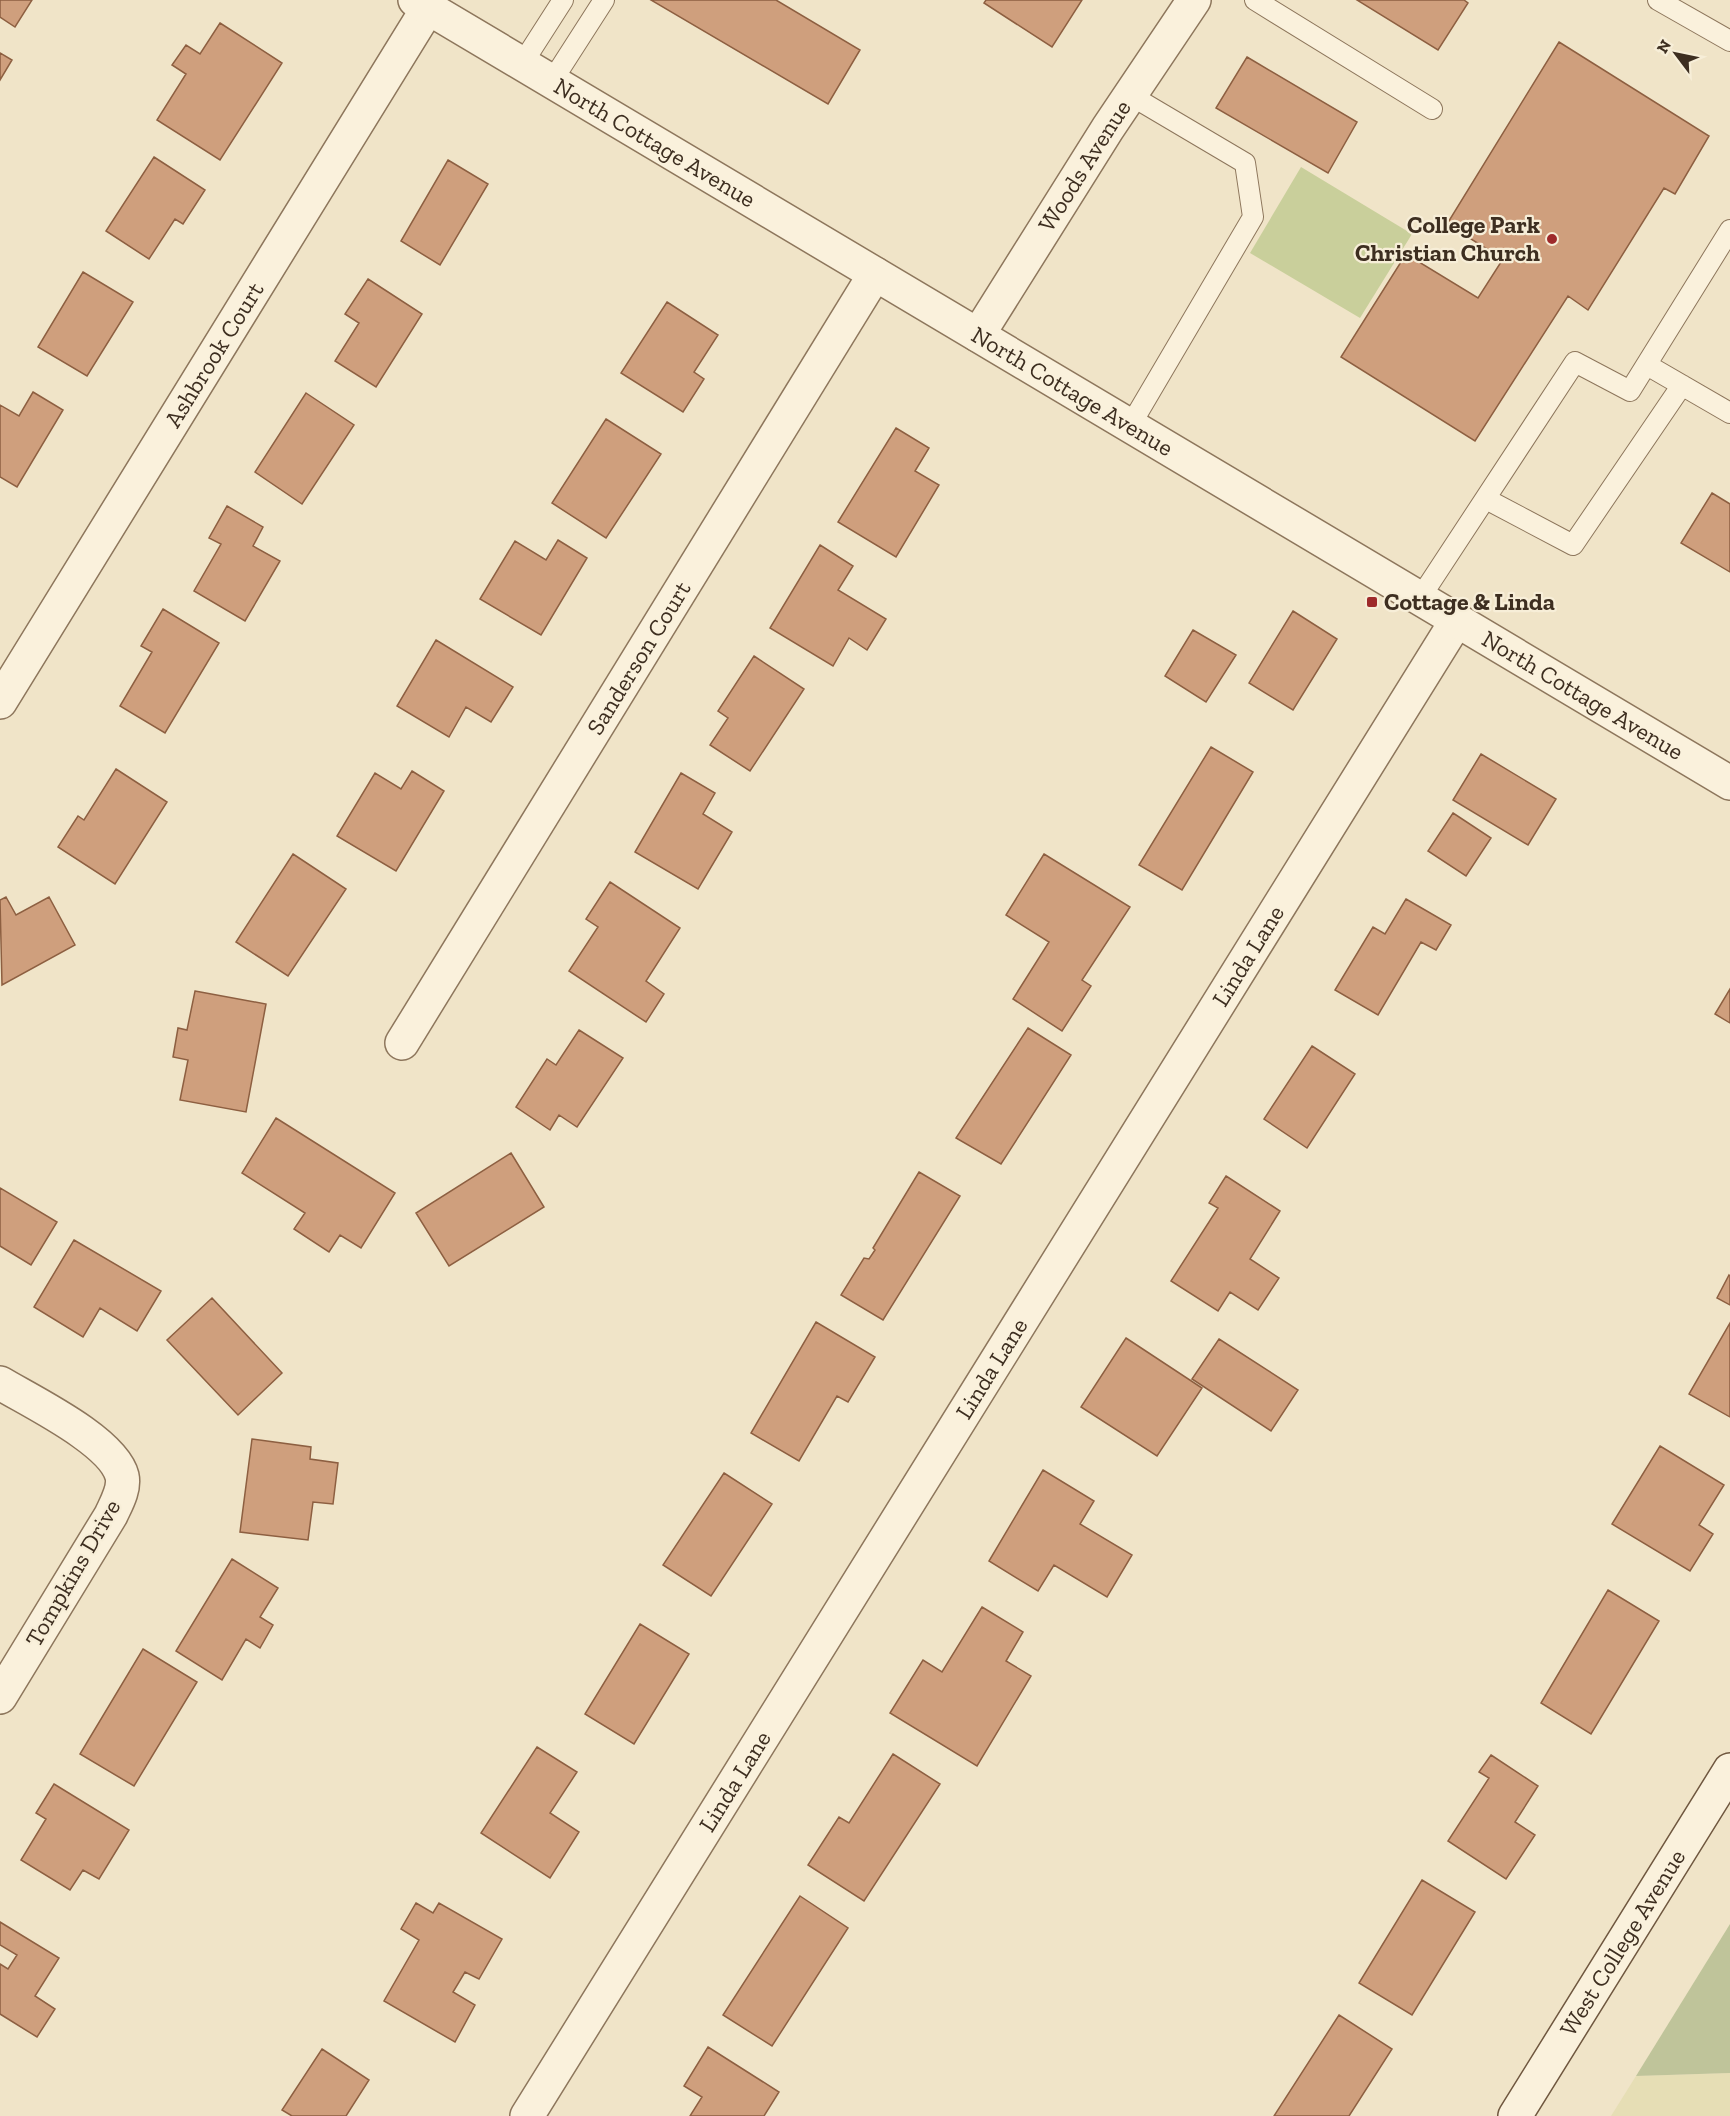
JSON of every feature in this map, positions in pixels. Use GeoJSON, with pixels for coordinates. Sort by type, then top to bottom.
{"type":"FeatureCollection","features":[{"type":"Feature","properties":{"kind":"street","name":"Woods Avenue"},"geometry":{"type":"LineString","coordinates":[[978,335],[1130,95],[1194,0]]}},
{"type":"Feature","properties":{"kind":"street","name":"North Cottage Avenue"},"geometry":{"type":"LineString","coordinates":[[421,4],[1730,783]]}},
{"type":"Feature","properties":{"kind":"street","name":"Ashbrook Court"},"geometry":{"type":"LineString","coordinates":[[0,702],[421,4]]}},
{"type":"Feature","properties":{"kind":"street","name":"Sanderson Court"},"geometry":{"type":"LineString","coordinates":[[402,1043],[875,274]]}},
{"type":"Feature","properties":{"kind":"street","name":"Linda Lane"},"geometry":{"type":"LineString","coordinates":[[527,2116],[1457,620]]}},
{"type":"Feature","properties":{"kind":"street","name":"Tompkins Drive"},"geometry":{"type":"LineString","coordinates":[[0,1383],[98,1442],[116,1460],[123,1478],[120,1494],[111,1515],[0,1697]]}},
{"type":"Feature","properties":{"kind":"street","name":"West College Avenue"},"geometry":{"type":"LineString","coordinates":[[1515,2116],[1730,1770]]}},
{"type":"Feature","properties":{"kind":"lane"},"geometry":{"type":"LineString","coordinates":[[522,64],[563,0]]}},
{"type":"Feature","properties":{"kind":"lane"},"geometry":{"type":"LineString","coordinates":[[552,81],[604,0]]}},
{"type":"Feature","properties":{"kind":"lane"},"geometry":{"type":"LineString","coordinates":[[1255,0],[1432,109]]}},
{"type":"Feature","properties":{"kind":"lane"},"geometry":{"type":"LineString","coordinates":[[1658,0],[1730,41]]}},
{"type":"Feature","properties":{"kind":"lane"},"geometry":{"type":"LineString","coordinates":[[1130,95],[1245,164],[1252,217],[1130,426]]}},
{"type":"Feature","properties":{"kind":"lane"},"geometry":{"type":"LineString","coordinates":[[1420,598],[1575,362],[1630,391],[1730,230]]}},
{"type":"Feature","properties":{"kind":"lane"},"geometry":{"type":"LineString","coordinates":[[1647,365],[1730,413]]}},
{"type":"Feature","properties":{"kind":"lane"},"geometry":{"type":"LineString","coordinates":[[1486,499],[1573,544],[1682,385]]}},
{"type":"Feature","properties":{"kind":"shaded area"},"geometry":{"type":"Polygon","coordinates":[[[1730,2073],[1730,2116],[1611,2116],[1636,2076],[1730,2073]]]}},
{"type":"Feature","properties":{"kind":"green space"},"geometry":{"type":"Polygon","coordinates":[[[1301,167],[1412,234],[1360,318],[1250,253],[1301,167]]]}},
{"type":"Feature","properties":{"kind":"green space"},"geometry":{"type":"Polygon","coordinates":[[[1730,1924],[1730,2073],[1636,2076],[1730,1924]]]}},
{"type":"Feature","properties":{"kind":"building"},"geometry":{"type":"Polygon","coordinates":[[[0,0],[32,0],[15,27],[0,17],[0,0]]]}},
{"type":"Feature","properties":{"kind":"building"},"geometry":{"type":"Polygon","coordinates":[[[651,0],[776,0],[860,50],[828,104],[651,0]]]}},
{"type":"Feature","properties":{"kind":"building"},"geometry":{"type":"Polygon","coordinates":[[[986,0],[1082,0],[1052,47],[984,3],[986,0]]]}},
{"type":"Feature","properties":{"kind":"building"},"geometry":{"type":"Polygon","coordinates":[[[1357,0],[1464,0],[1468,3],[1438,50],[1357,0]]]}},
{"type":"Feature","properties":{"kind":"building"},"geometry":{"type":"Polygon","coordinates":[[[220,23],[282,63],[220,160],[157,120],[186,74],[172,65],[186,45],[200,54],[220,23]]]}},
{"type":"Feature","properties":{"kind":"building","name":"College Park Christian Church"},"geometry":{"type":"Polygon","coordinates":[[[1559,42],[1709,136],[1675,194],[1664,188],[1588,310],[1568,296],[1475,441],[1341,357],[1406,254],[1478,298],[1503,259],[1447,224],[1559,42]]]}},
{"type":"Feature","properties":{"kind":"building"},"geometry":{"type":"Polygon","coordinates":[[[0,53],[12,60],[0,80],[0,53]]]}},
{"type":"Feature","properties":{"kind":"building"},"geometry":{"type":"Polygon","coordinates":[[[1247,57],[1357,122],[1328,173],[1216,108],[1247,57]]]}},
{"type":"Feature","properties":{"kind":"building"},"geometry":{"type":"Polygon","coordinates":[[[154,157],[205,190],[183,224],[175,219],[149,259],[106,231],[154,157]]]}},
{"type":"Feature","properties":{"kind":"building"},"geometry":{"type":"Polygon","coordinates":[[[448,160],[488,184],[440,265],[401,241],[448,160]]]}},
{"type":"Feature","properties":{"kind":"building"},"geometry":{"type":"Polygon","coordinates":[[[83,272],[133,302],[87,376],[38,347],[83,272]]]}},
{"type":"Feature","properties":{"kind":"building"},"geometry":{"type":"Polygon","coordinates":[[[368,279],[422,314],[376,387],[335,361],[359,323],[345,314],[368,279]]]}},
{"type":"Feature","properties":{"kind":"building"},"geometry":{"type":"Polygon","coordinates":[[[667,302],[718,335],[694,372],[704,379],[683,412],[621,373],[667,302]]]}},
{"type":"Feature","properties":{"kind":"building"},"geometry":{"type":"Polygon","coordinates":[[[33,392],[63,410],[17,487],[0,477],[0,405],[19,416],[33,392]]]}},
{"type":"Feature","properties":{"kind":"building"},"geometry":{"type":"Polygon","coordinates":[[[306,393],[354,425],[302,504],[255,472],[306,393]]]}},
{"type":"Feature","properties":{"kind":"building"},"geometry":{"type":"Polygon","coordinates":[[[606,419],[661,454],[606,538],[552,503],[606,419]]]}},
{"type":"Feature","properties":{"kind":"building"},"geometry":{"type":"Polygon","coordinates":[[[896,428],[929,448],[915,471],[939,485],[896,557],[838,522],[896,428]]]}},
{"type":"Feature","properties":{"kind":"building"},"geometry":{"type":"Polygon","coordinates":[[[1712,493],[1730,504],[1730,572],[1681,543],[1712,493]]]}},
{"type":"Feature","properties":{"kind":"building"},"geometry":{"type":"Polygon","coordinates":[[[227,506],[263,527],[253,546],[280,561],[245,621],[194,591],[221,544],[209,538],[227,506]]]}},
{"type":"Feature","properties":{"kind":"building"},"geometry":{"type":"Polygon","coordinates":[[[558,540],[587,558],[541,635],[480,599],[515,541],[546,560],[558,540]]]}},
{"type":"Feature","properties":{"kind":"building"},"geometry":{"type":"Polygon","coordinates":[[[820,545],[853,566],[838,590],[886,619],[867,650],[849,638],[833,666],[770,628],[820,545]]]}},
{"type":"Feature","properties":{"kind":"building"},"geometry":{"type":"Polygon","coordinates":[[[163,609],[219,643],[165,733],[120,706],[152,652],[141,646],[163,609]]]}},
{"type":"Feature","properties":{"kind":"building"},"geometry":{"type":"Polygon","coordinates":[[[1293,611],[1337,639],[1293,710],[1249,683],[1293,611]]]}},
{"type":"Feature","properties":{"kind":"building"},"geometry":{"type":"Polygon","coordinates":[[[1193,630],[1236,655],[1206,702],[1165,676],[1193,630]]]}},
{"type":"Feature","properties":{"kind":"building"},"geometry":{"type":"Polygon","coordinates":[[[436,640],[513,687],[491,722],[466,707],[449,737],[397,706],[436,640]]]}},
{"type":"Feature","properties":{"kind":"building"},"geometry":{"type":"Polygon","coordinates":[[[754,656],[804,689],[750,771],[710,745],[728,718],[718,711],[754,656]]]}},
{"type":"Feature","properties":{"kind":"building"},"geometry":{"type":"Polygon","coordinates":[[[1211,747],[1253,772],[1182,890],[1139,865],[1211,747]]]}},
{"type":"Feature","properties":{"kind":"building"},"geometry":{"type":"Polygon","coordinates":[[[1481,754],[1556,799],[1528,845],[1453,800],[1481,754]]]}},
{"type":"Feature","properties":{"kind":"building"},"geometry":{"type":"Polygon","coordinates":[[[116,769],[167,802],[115,884],[58,847],[78,816],[84,820],[116,769]]]}},
{"type":"Feature","properties":{"kind":"building"},"geometry":{"type":"Polygon","coordinates":[[[412,771],[444,791],[396,871],[337,836],[375,773],[401,789],[412,771]]]}},
{"type":"Feature","properties":{"kind":"building"},"geometry":{"type":"Polygon","coordinates":[[[681,773],[715,793],[703,814],[732,832],[698,889],[635,852],[681,773]]]}},
{"type":"Feature","properties":{"kind":"building"},"geometry":{"type":"Polygon","coordinates":[[[1453,813],[1491,838],[1466,876],[1428,851],[1453,813]]]}},
{"type":"Feature","properties":{"kind":"building"},"geometry":{"type":"Polygon","coordinates":[[[293,854],[346,889],[288,976],[236,942],[293,854]]]}},
{"type":"Feature","properties":{"kind":"building"},"geometry":{"type":"Polygon","coordinates":[[[1044,854],[1130,907],[1082,980],[1091,986],[1062,1031],[1013,999],[1049,942],[1006,915],[1044,854]]]}},
{"type":"Feature","properties":{"kind":"building"},"geometry":{"type":"Polygon","coordinates":[[[610,882],[680,928],[646,981],[664,994],[646,1022],[569,971],[598,927],[586,919],[610,882]]]}},
{"type":"Feature","properties":{"kind":"building"},"geometry":{"type":"Polygon","coordinates":[[[6,897],[16,915],[49,897],[75,945],[2,985],[0,900],[6,897]]]}},
{"type":"Feature","properties":{"kind":"building"},"geometry":{"type":"Polygon","coordinates":[[[1406,899],[1451,925],[1436,950],[1421,942],[1378,1015],[1335,990],[1373,927],[1385,934],[1406,899]]]}},
{"type":"Feature","properties":{"kind":"building"},"geometry":{"type":"Polygon","coordinates":[[[1730,989],[1730,1023],[1715,1014],[1730,989]]]}},
{"type":"Feature","properties":{"kind":"building"},"geometry":{"type":"Polygon","coordinates":[[[195,991],[266,1004],[246,1112],[180,1100],[188,1060],[173,1057],[178,1028],[187,1030],[195,991]]]}},
{"type":"Feature","properties":{"kind":"building"},"geometry":{"type":"Polygon","coordinates":[[[1028,1028],[1071,1055],[1001,1164],[956,1138],[1028,1028]]]}},
{"type":"Feature","properties":{"kind":"building"},"geometry":{"type":"Polygon","coordinates":[[[579,1030],[623,1058],[577,1127],[559,1115],[550,1130],[516,1107],[547,1059],[556,1065],[579,1030]]]}},
{"type":"Feature","properties":{"kind":"building"},"geometry":{"type":"Polygon","coordinates":[[[1312,1046],[1355,1074],[1307,1148],[1264,1119],[1312,1046]]]}},
{"type":"Feature","properties":{"kind":"building"},"geometry":{"type":"Polygon","coordinates":[[[276,1118],[395,1193],[361,1248],[340,1235],[329,1252],[294,1229],[305,1213],[242,1173],[276,1118]]]}},
{"type":"Feature","properties":{"kind":"building"},"geometry":{"type":"Polygon","coordinates":[[[511,1153],[544,1207],[449,1266],[416,1213],[511,1153]]]}},
{"type":"Feature","properties":{"kind":"building"},"geometry":{"type":"Polygon","coordinates":[[[919,1172],[960,1196],[883,1320],[841,1295],[864,1258],[869,1259],[875,1250],[873,1248],[919,1172]]]}},
{"type":"Feature","properties":{"kind":"building"},"geometry":{"type":"Polygon","coordinates":[[[1226,1176],[1280,1211],[1250,1259],[1279,1278],[1258,1310],[1230,1292],[1218,1311],[1171,1281],[1218,1208],[1209,1203],[1226,1176]]]}},
{"type":"Feature","properties":{"kind":"building"},"geometry":{"type":"Polygon","coordinates":[[[0,1188],[57,1222],[31,1265],[0,1246],[0,1188]]]}},
{"type":"Feature","properties":{"kind":"building"},"geometry":{"type":"Polygon","coordinates":[[[74,1240],[161,1291],[137,1331],[100,1308],[83,1337],[34,1307],[74,1240]]]}},
{"type":"Feature","properties":{"kind":"building"},"geometry":{"type":"Polygon","coordinates":[[[1730,1276],[1730,1305],[1717,1298],[1730,1276]]]}},
{"type":"Feature","properties":{"kind":"building"},"geometry":{"type":"Polygon","coordinates":[[[212,1298],[282,1373],[238,1415],[167,1340],[212,1298]]]}},
{"type":"Feature","properties":{"kind":"building"},"geometry":{"type":"Polygon","coordinates":[[[816,1322],[875,1357],[848,1402],[837,1396],[799,1461],[751,1433],[816,1322]]]}},
{"type":"Feature","properties":{"kind":"building"},"geometry":{"type":"Polygon","coordinates":[[[1730,1323],[1730,1417],[1689,1394],[1730,1323]]]}},
{"type":"Feature","properties":{"kind":"building"},"geometry":{"type":"Polygon","coordinates":[[[1126,1338],[1202,1388],[1157,1456],[1081,1407],[1126,1338]]]}},
{"type":"Feature","properties":{"kind":"building"},"geometry":{"type":"Polygon","coordinates":[[[1219,1339],[1298,1390],[1271,1431],[1192,1379],[1219,1339]]]}},
{"type":"Feature","properties":{"kind":"building"},"geometry":{"type":"Polygon","coordinates":[[[252,1439],[311,1447],[310,1459],[338,1463],[333,1504],[313,1502],[308,1540],[240,1532],[252,1439]]]}},
{"type":"Feature","properties":{"kind":"building"},"geometry":{"type":"Polygon","coordinates":[[[1660,1446],[1724,1485],[1699,1525],[1713,1534],[1690,1571],[1612,1524],[1660,1446]]]}},
{"type":"Feature","properties":{"kind":"building"},"geometry":{"type":"Polygon","coordinates":[[[1043,1470],[1094,1501],[1080,1524],[1132,1555],[1107,1597],[1054,1565],[1038,1591],[989,1561],[1043,1470]]]}},
{"type":"Feature","properties":{"kind":"building"},"geometry":{"type":"Polygon","coordinates":[[[724,1473],[772,1504],[711,1596],[663,1565],[724,1473]]]}},
{"type":"Feature","properties":{"kind":"building"},"geometry":{"type":"Polygon","coordinates":[[[232,1559],[278,1588],[260,1617],[273,1625],[260,1648],[246,1639],[222,1680],[176,1651],[232,1559]]]}},
{"type":"Feature","properties":{"kind":"building"},"geometry":{"type":"Polygon","coordinates":[[[1608,1590],[1659,1621],[1591,1734],[1541,1703],[1608,1590]]]}},
{"type":"Feature","properties":{"kind":"building"},"geometry":{"type":"Polygon","coordinates":[[[982,1607],[1023,1632],[1006,1661],[1031,1676],[977,1766],[890,1713],[923,1660],[942,1672],[982,1607]]]}},
{"type":"Feature","properties":{"kind":"building"},"geometry":{"type":"Polygon","coordinates":[[[640,1624],[689,1654],[634,1744],[585,1714],[640,1624]]]}},
{"type":"Feature","properties":{"kind":"building"},"geometry":{"type":"Polygon","coordinates":[[[143,1649],[197,1682],[134,1786],[80,1754],[143,1649]]]}},
{"type":"Feature","properties":{"kind":"building"},"geometry":{"type":"Polygon","coordinates":[[[537,1747],[577,1772],[550,1813],[579,1832],[550,1878],[481,1833],[537,1747]]]}},
{"type":"Feature","properties":{"kind":"building"},"geometry":{"type":"Polygon","coordinates":[[[893,1754],[940,1784],[864,1901],[808,1865],[839,1817],[849,1823],[893,1754]]]}},
{"type":"Feature","properties":{"kind":"building"},"geometry":{"type":"Polygon","coordinates":[[[1491,1755],[1538,1786],[1515,1822],[1535,1835],[1506,1879],[1448,1841],[1489,1778],[1479,1772],[1491,1755]]]}},
{"type":"Feature","properties":{"kind":"building"},"geometry":{"type":"Polygon","coordinates":[[[54,1784],[129,1830],[99,1879],[83,1870],[70,1890],[21,1860],[46,1819],[36,1813],[54,1784]]]}},
{"type":"Feature","properties":{"kind":"building"},"geometry":{"type":"Polygon","coordinates":[[[1422,1880],[1475,1912],[1412,2015],[1359,1983],[1422,1880]]]}},
{"type":"Feature","properties":{"kind":"building"},"geometry":{"type":"Polygon","coordinates":[[[800,1896],[848,1928],[772,2046],[723,2015],[800,1896]]]}},
{"type":"Feature","properties":{"kind":"building"},"geometry":{"type":"Polygon","coordinates":[[[416,1903],[433,1913],[439,1903],[502,1939],[479,1979],[465,1972],[453,1992],[475,2005],[455,2042],[384,2001],[419,1940],[401,1929],[416,1903]]]}},
{"type":"Feature","properties":{"kind":"building"},"geometry":{"type":"Polygon","coordinates":[[[0,1922],[59,1958],[35,1996],[55,2009],[37,2037],[0,2014],[0,1964],[8,1969],[17,1955],[0,1945],[0,1922]]]}},
{"type":"Feature","properties":{"kind":"building"},"geometry":{"type":"Polygon","coordinates":[[[1339,2015],[1392,2049],[1349,2116],[1274,2116],[1339,2015]]]}},
{"type":"Feature","properties":{"kind":"building"},"geometry":{"type":"Polygon","coordinates":[[[708,2047],[779,2092],[764,2116],[690,2116],[702,2097],[684,2086],[708,2047]]]}},
{"type":"Feature","properties":{"kind":"building"},"geometry":{"type":"Polygon","coordinates":[[[322,2049],[369,2080],[346,2116],[292,2116],[282,2110],[322,2049]]]}},
{"type":"Feature","properties":{"kind":"place","name":"College Park Christian Church"},"geometry":{"type":"Point","coordinates":[1552,239]}},
{"type":"Feature","properties":{"kind":"place","name":"Cottage & Linda"},"geometry":{"type":"Point","coordinates":[1372,602]}}]}
